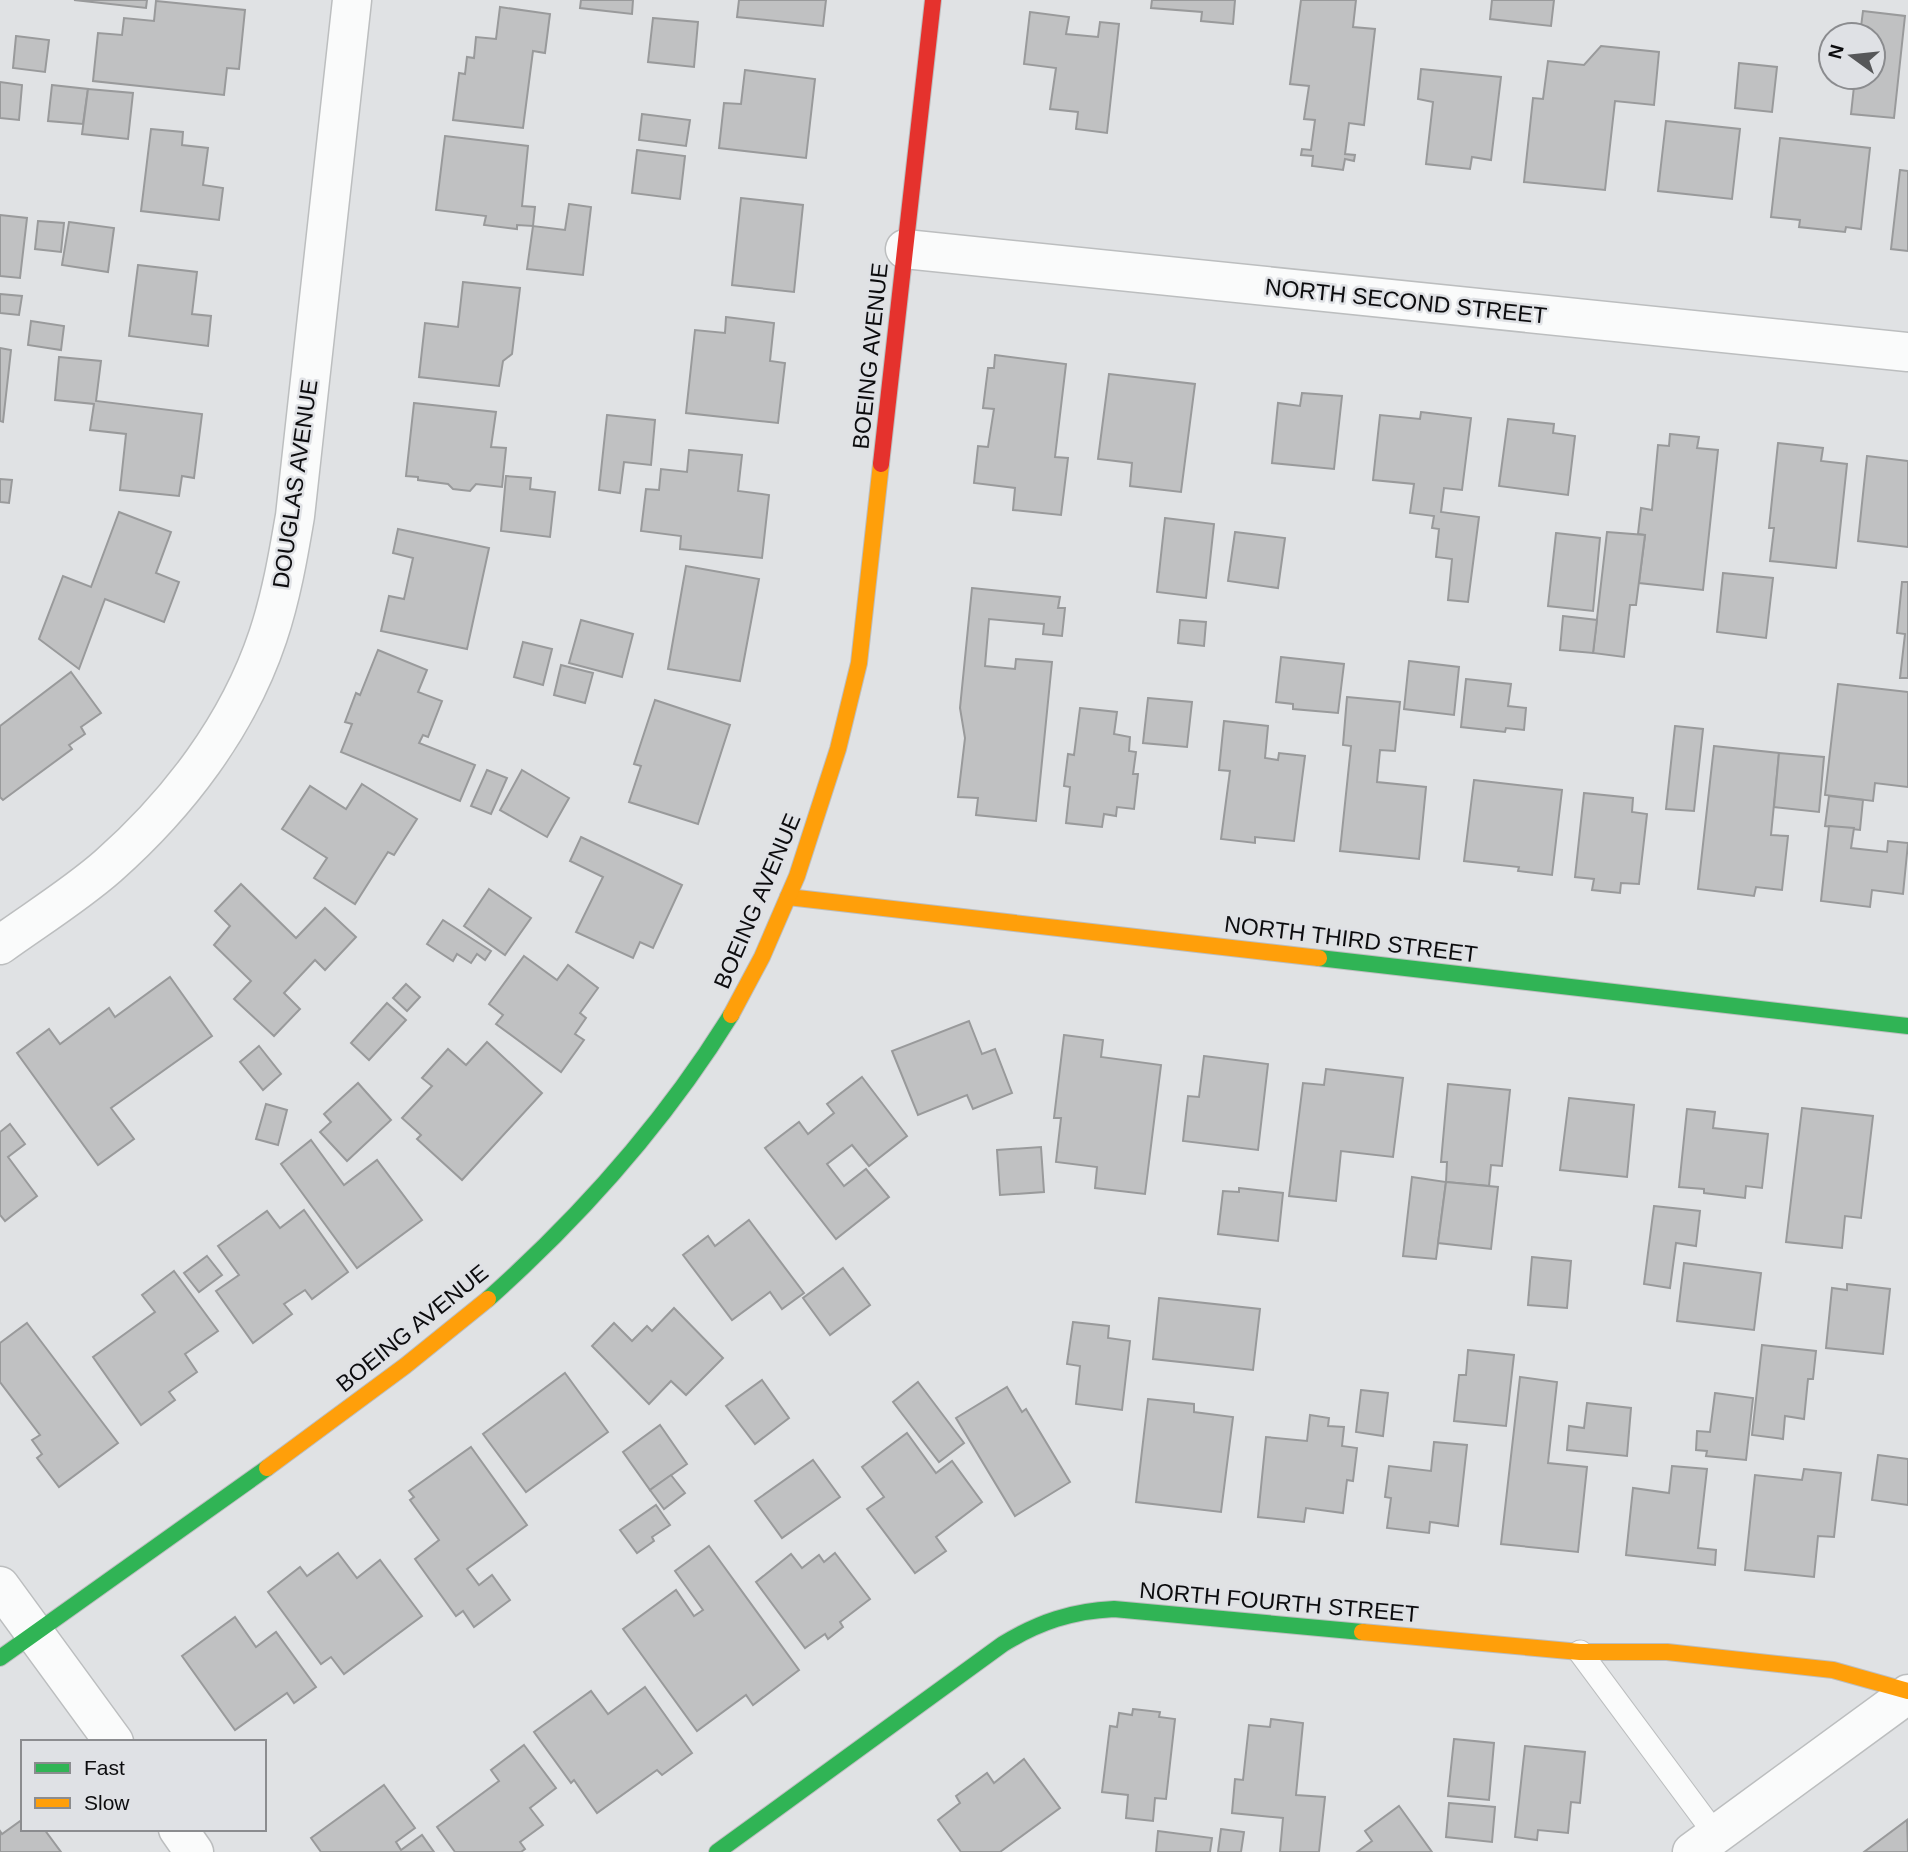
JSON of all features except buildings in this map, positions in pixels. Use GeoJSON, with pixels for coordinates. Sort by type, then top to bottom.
{"type":"FeatureCollection","features":[{"type":"Feature","properties":{"kind":"street","name":"DOUGLAS AVENUE"},"geometry":{"type":"LineString","coordinates":[[0,945],[106,868],[150,827],[185,786],[217,741],[247,690],[268,636],[285,578],[295,516],[352,0]]}},
{"type":"Feature","properties":{"kind":"street","name":"BOEING AVENUE"},"geometry":{"type":"LineString","coordinates":[[0,1658],[308,1439],[445,1335],[547,1244],[632,1150],[709,1050],[741,998],[788,897],[835,767],[859,663],[933,0]]}},
{"type":"Feature","properties":{"kind":"street","name":"NORTH SECOND STREET"},"geometry":{"type":"LineString","coordinates":[[905,249],[1908,352]]}},
{"type":"Feature","properties":{"kind":"street","name":"NORTH THIRD STREET"},"geometry":{"type":"LineString","coordinates":[[788,897],[1908,1027]]}},
{"type":"Feature","properties":{"kind":"street"},"geometry":{"type":"LineString","coordinates":[[0,1586],[113,1740]]}},
{"type":"Feature","properties":{"kind":"street","name":"NORTH FOURTH STREET"},"geometry":{"type":"LineString","coordinates":[[717,1852],[1003,1644],[1036,1623],[1083,1610],[1114,1609],[1580,1652],[1667,1652],[1833,1670],[1908,1693]]}},
{"type":"Feature","properties":{"kind":"street"},"geometry":{"type":"LineString","coordinates":[[1712,1846],[1908,1693]]}},
{"type":"Feature","properties":{"kind":"street"},"geometry":{"type":"LineString","coordinates":[[179,1831],[194,1852]]}},
{"type":"Feature","properties":{"kind":"lane"},"geometry":{"type":"LineString","coordinates":[[1580,1652],[1712,1846]]}},
{"type":"Feature","properties":{"kind":"traffic: fast"},"geometry":{"type":"LineString","coordinates":[[1319,958],[1908,1026]]}},
{"type":"Feature","properties":{"kind":"traffic: fast"},"geometry":{"type":"LineString","coordinates":[[488,1299],[556,1235],[620,1166],[679,1092],[731,1015]]}},
{"type":"Feature","properties":{"kind":"traffic: fast"},"geometry":{"type":"LineString","coordinates":[[0,1658],[267,1468]]}},
{"type":"Feature","properties":{"kind":"traffic: fast"},"geometry":{"type":"LineString","coordinates":[[717,1852],[1003,1644],[1056,1619],[1084,1612],[1114,1609],[1362,1632]]}},
{"type":"Feature","properties":{"kind":"traffic: slow"},"geometry":{"type":"LineString","coordinates":[[731,1015],[762,957],[797,876],[838,749],[859,663],[881,464]]}},
{"type":"Feature","properties":{"kind":"traffic: slow"},"geometry":{"type":"LineString","coordinates":[[788,897],[1319,958]]}},
{"type":"Feature","properties":{"kind":"traffic: slow"},"geometry":{"type":"LineString","coordinates":[[267,1468],[405,1366],[488,1299]]}},
{"type":"Feature","properties":{"kind":"traffic: slow"},"geometry":{"type":"LineString","coordinates":[[1362,1632],[1580,1652],[1667,1652],[1833,1670],[1908,1691]]}},
{"type":"Feature","properties":{"kind":"traffic: jam"},"geometry":{"type":"LineString","coordinates":[[881,464],[933,0]]}}]}
